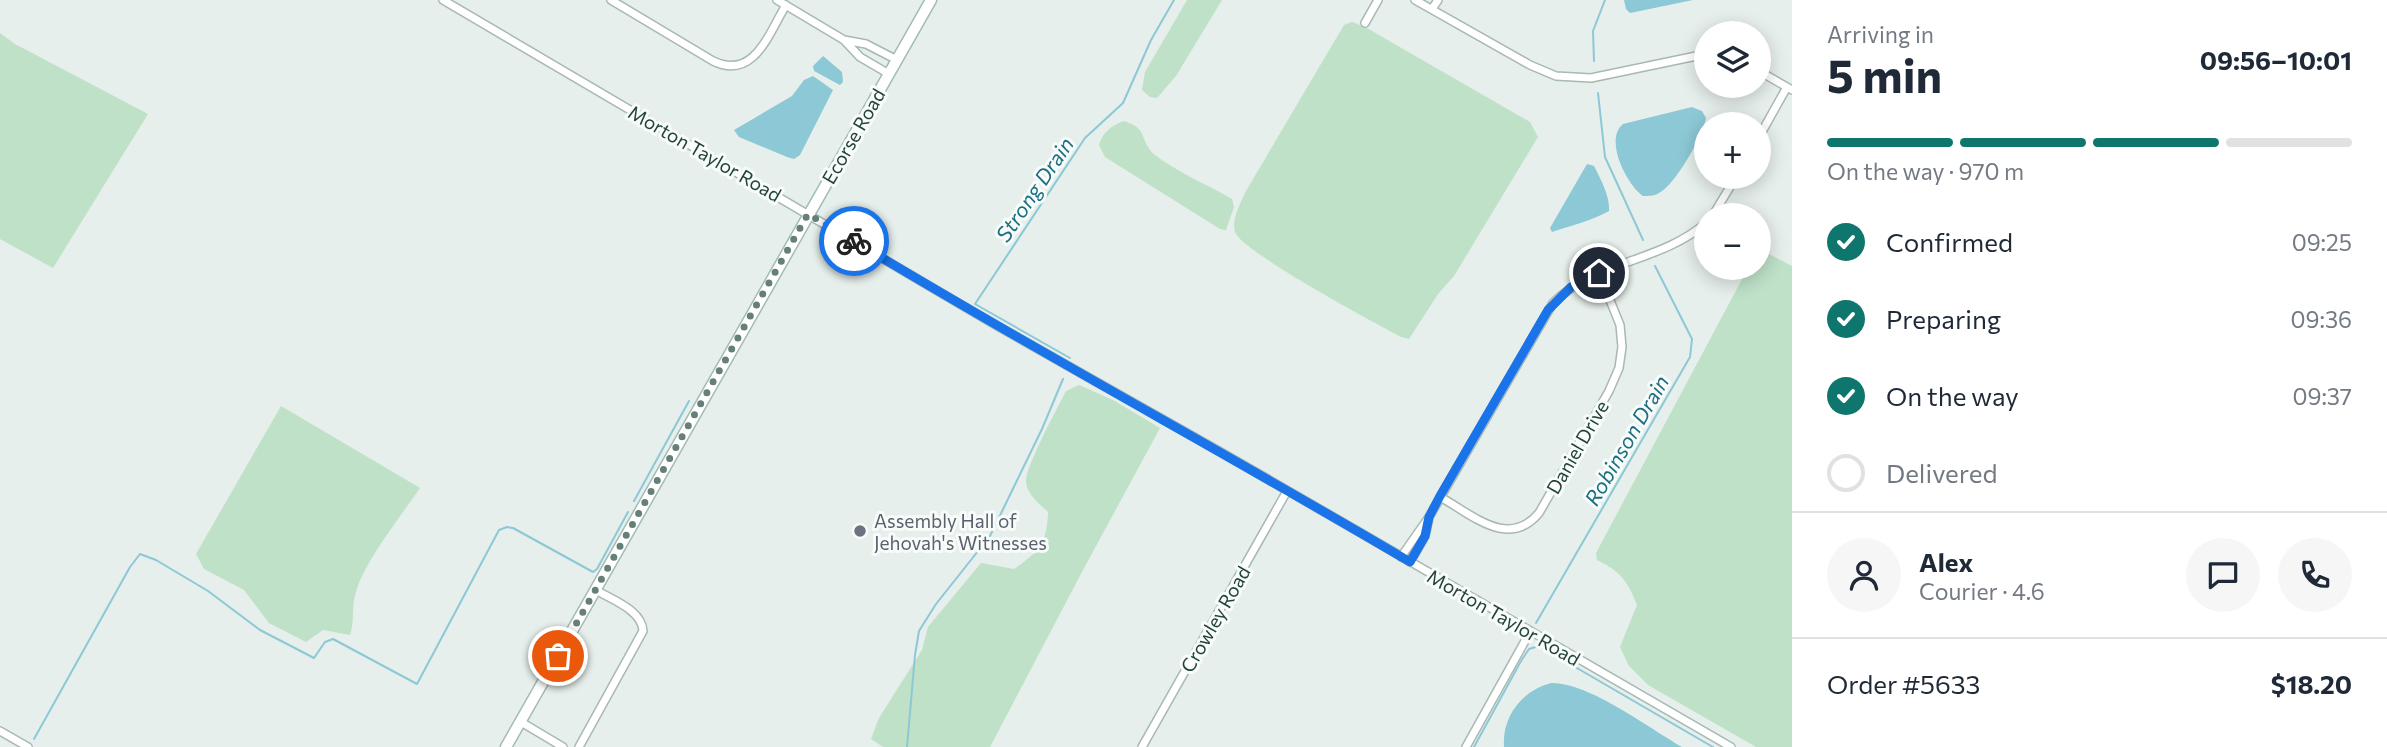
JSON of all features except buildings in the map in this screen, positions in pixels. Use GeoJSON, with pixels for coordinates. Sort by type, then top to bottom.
{"type":"FeatureCollection","features":[{"type":"Feature","properties":{"kind":"main road","name":"Ecorse Road"},"geometry":{"type":"LineString","coordinates":[[506,747],[931,0]]}},
{"type":"Feature","properties":{"kind":"street","name":"Morton Taylor Road"},"geometry":{"type":"LineString","coordinates":[[443,0],[994,324],[1731,747]]}},
{"type":"Feature","properties":{"kind":"street"},"geometry":{"type":"LineString","coordinates":[[611,0],[716,63],[731,66],[741,65],[754,57],[786,5]]}},
{"type":"Feature","properties":{"kind":"street"},"geometry":{"type":"LineString","coordinates":[[777,0],[844,40],[860,57],[889,74]]}},
{"type":"Feature","properties":{"kind":"street"},"geometry":{"type":"LineString","coordinates":[[1365,23],[1378,0]]}},
{"type":"Feature","properties":{"kind":"street"},"geometry":{"type":"LineString","coordinates":[[1415,0],[1530,65],[1556,76],[1591,78],[1694,57]]}},
{"type":"Feature","properties":{"kind":"street"},"geometry":{"type":"LineString","coordinates":[[1432,9],[1438,0]]}},
{"type":"Feature","properties":{"kind":"street"},"geometry":{"type":"LineString","coordinates":[[844,40],[866,44],[897,61]]}},
{"type":"Feature","properties":{"kind":"street"},"geometry":{"type":"LineString","coordinates":[[1771,78],[1790,89],[1771,118]]}},
{"type":"Feature","properties":{"kind":"street"},"geometry":{"type":"LineString","coordinates":[[1401,557],[1429,517],[1548,310],[1571,287],[1599,273],[1682,241],[1694,232]]}},
{"type":"Feature","properties":{"kind":"street","name":"Daniel Drive"},"geometry":{"type":"LineString","coordinates":[[1440,496],[1492,526],[1507,530],[1527,526],[1539,513],[1609,391],[1619,368],[1622,347],[1619,325],[1599,273]]}},
{"type":"Feature","properties":{"kind":"street","name":"Crowley Road"},"geometry":{"type":"LineString","coordinates":[[1142,747],[1287,491]]}},
{"type":"Feature","properties":{"kind":"street"},"geometry":{"type":"LineString","coordinates":[[1410,562],[1425,536],[1429,517]]}},
{"type":"Feature","properties":{"kind":"street"},"geometry":{"type":"LineString","coordinates":[[579,747],[643,631],[636,614],[596,590]]}},
{"type":"Feature","properties":{"kind":"street"},"geometry":{"type":"LineString","coordinates":[[1466,747],[1530,632]]}},
{"type":"Feature","properties":{"kind":"street"},"geometry":{"type":"LineString","coordinates":[[521,722],[562,747]]}},
{"type":"Feature","properties":{"kind":"street"},"geometry":{"type":"LineString","coordinates":[[0,731],[28,747]]}},
{"type":"Feature","properties":{"kind":"green space"},"geometry":{"type":"Polygon","coordinates":[[[1187,0],[1222,0],[1176,76],[1157,98],[1150,97],[1142,90],[1145,72],[1187,0]]]}},
{"type":"Feature","properties":{"kind":"green space"},"geometry":{"type":"Polygon","coordinates":[[[1352,22],[1530,122],[1538,137],[1454,276],[1438,294],[1409,339],[1365,318],[1260,255],[1243,242],[1234,227],[1237,211],[1246,191],[1344,25],[1352,22]]]}},
{"type":"Feature","properties":{"kind":"green space"},"geometry":{"type":"Polygon","coordinates":[[[0,33],[15,44],[148,114],[53,268],[0,239],[0,33]]]}},
{"type":"Feature","properties":{"kind":"green space"},"geometry":{"type":"Polygon","coordinates":[[[1123,121],[1137,127],[1155,155],[1232,199],[1234,207],[1226,230],[1220,229],[1105,157],[1099,145],[1101,140],[1108,130],[1123,121]]]}},
{"type":"Feature","properties":{"kind":"green space"},"geometry":{"type":"Polygon","coordinates":[[[1771,255],[1792,266],[1792,747],[1756,747],[1648,685],[1629,666],[1620,647],[1637,605],[1622,578],[1597,560],[1596,553],[1742,280],[1771,280],[1771,255]]]}},
{"type":"Feature","properties":{"kind":"green space"},"geometry":{"type":"Polygon","coordinates":[[[1079,385],[1113,400],[1160,428],[990,747],[883,747],[871,739],[879,718],[922,650],[928,627],[981,563],[1014,569],[1040,546],[1046,532],[1048,512],[1029,491],[1027,474],[1066,391],[1079,385]]]}},
{"type":"Feature","properties":{"kind":"green space"},"geometry":{"type":"Polygon","coordinates":[[[281,406],[420,488],[375,553],[361,580],[355,597],[350,635],[323,630],[306,642],[269,623],[244,590],[204,569],[196,554],[281,406]]]}},
{"type":"Feature","properties":{"kind":"water"},"geometry":{"type":"Polygon","coordinates":[[[1624,0],[1693,0],[1630,13],[1624,0]]]}},
{"type":"Feature","properties":{"kind":"water"},"geometry":{"type":"Polygon","coordinates":[[[823,56],[842,72],[843,82],[840,85],[814,71],[813,66],[823,56]]]}},
{"type":"Feature","properties":{"kind":"water"},"geometry":{"type":"Polygon","coordinates":[[[813,76],[833,90],[800,155],[794,159],[787,157],[739,137],[734,130],[792,96],[804,80],[813,76]]]}},
{"type":"Feature","properties":{"kind":"water"},"geometry":{"type":"Polygon","coordinates":[[[1692,107],[1703,112],[1694,112],[1694,148],[1673,180],[1656,195],[1643,196],[1624,172],[1616,150],[1618,131],[1623,124],[1692,107]]]}},
{"type":"Feature","properties":{"kind":"water"},"geometry":{"type":"Polygon","coordinates":[[[1587,164],[1594,166],[1602,182],[1609,211],[1552,232],[1550,228],[1587,164]]]}},
{"type":"Feature","properties":{"kind":"water"},"geometry":{"type":"Polygon","coordinates":[[[1551,683],[1566,685],[1600,698],[1682,747],[1504,747],[1506,725],[1516,706],[1531,692],[1551,683]]]}},
{"type":"Feature","properties":{"kind":"waterway","name":"Strong Drain"},"geometry":{"type":"LineString","coordinates":[[1070,358],[975,304],[1085,138],[1123,103],[1151,40],[1174,0]]}},
{"type":"Feature","properties":{"kind":"waterway","name":"Robinson Drain"},"geometry":{"type":"LineString","coordinates":[[1594,61],[1593,31],[1605,0]]}},
{"type":"Feature","properties":{"kind":"waterway","name":"Robinson Drain"},"geometry":{"type":"LineString","coordinates":[[1598,93],[1605,157],[1643,240]]}},
{"type":"Feature","properties":{"kind":"waterway","name":"Robinson Drain"},"geometry":{"type":"LineString","coordinates":[[1536,623],[1690,357],[1692,339],[1655,266]]}},
{"type":"Feature","properties":{"kind":"waterway","name":"Strong Drain"},"geometry":{"type":"LineString","coordinates":[[907,747],[919,631],[936,604],[990,536],[1063,379]]}},
{"type":"Feature","properties":{"kind":"waterway"},"geometry":{"type":"LineString","coordinates":[[634,501],[689,401]]}},
{"type":"Feature","properties":{"kind":"waterway"},"geometry":{"type":"LineString","coordinates":[[34,739],[130,567],[140,554],[156,560],[208,591],[260,630],[314,658],[325,642],[333,639],[417,684],[499,530],[513,528],[593,572],[628,512]]}},
{"type":"Feature","properties":{"kind":"waterway"},"geometry":{"type":"LineString","coordinates":[[1474,747],[1521,661],[1529,649],[1539,646],[1713,747]]}},
{"type":"Feature","properties":{"kind":"way so far"},"geometry":{"type":"LineString","coordinates":[[558,656],[808,214],[854,241]]}},
{"type":"Feature","properties":{"kind":"place","name":"Assembly Hall of Jehovah's Witnesses"},"geometry":{"type":"Point","coordinates":[860,531]}},
{"type":"Feature","properties":{"kind":"route"},"geometry":{"type":"LineString","coordinates":[[854,241],[1410,562],[1425,536],[1429,517],[1440,496],[1548,310],[1564,292],[1599,273]]}}]}
